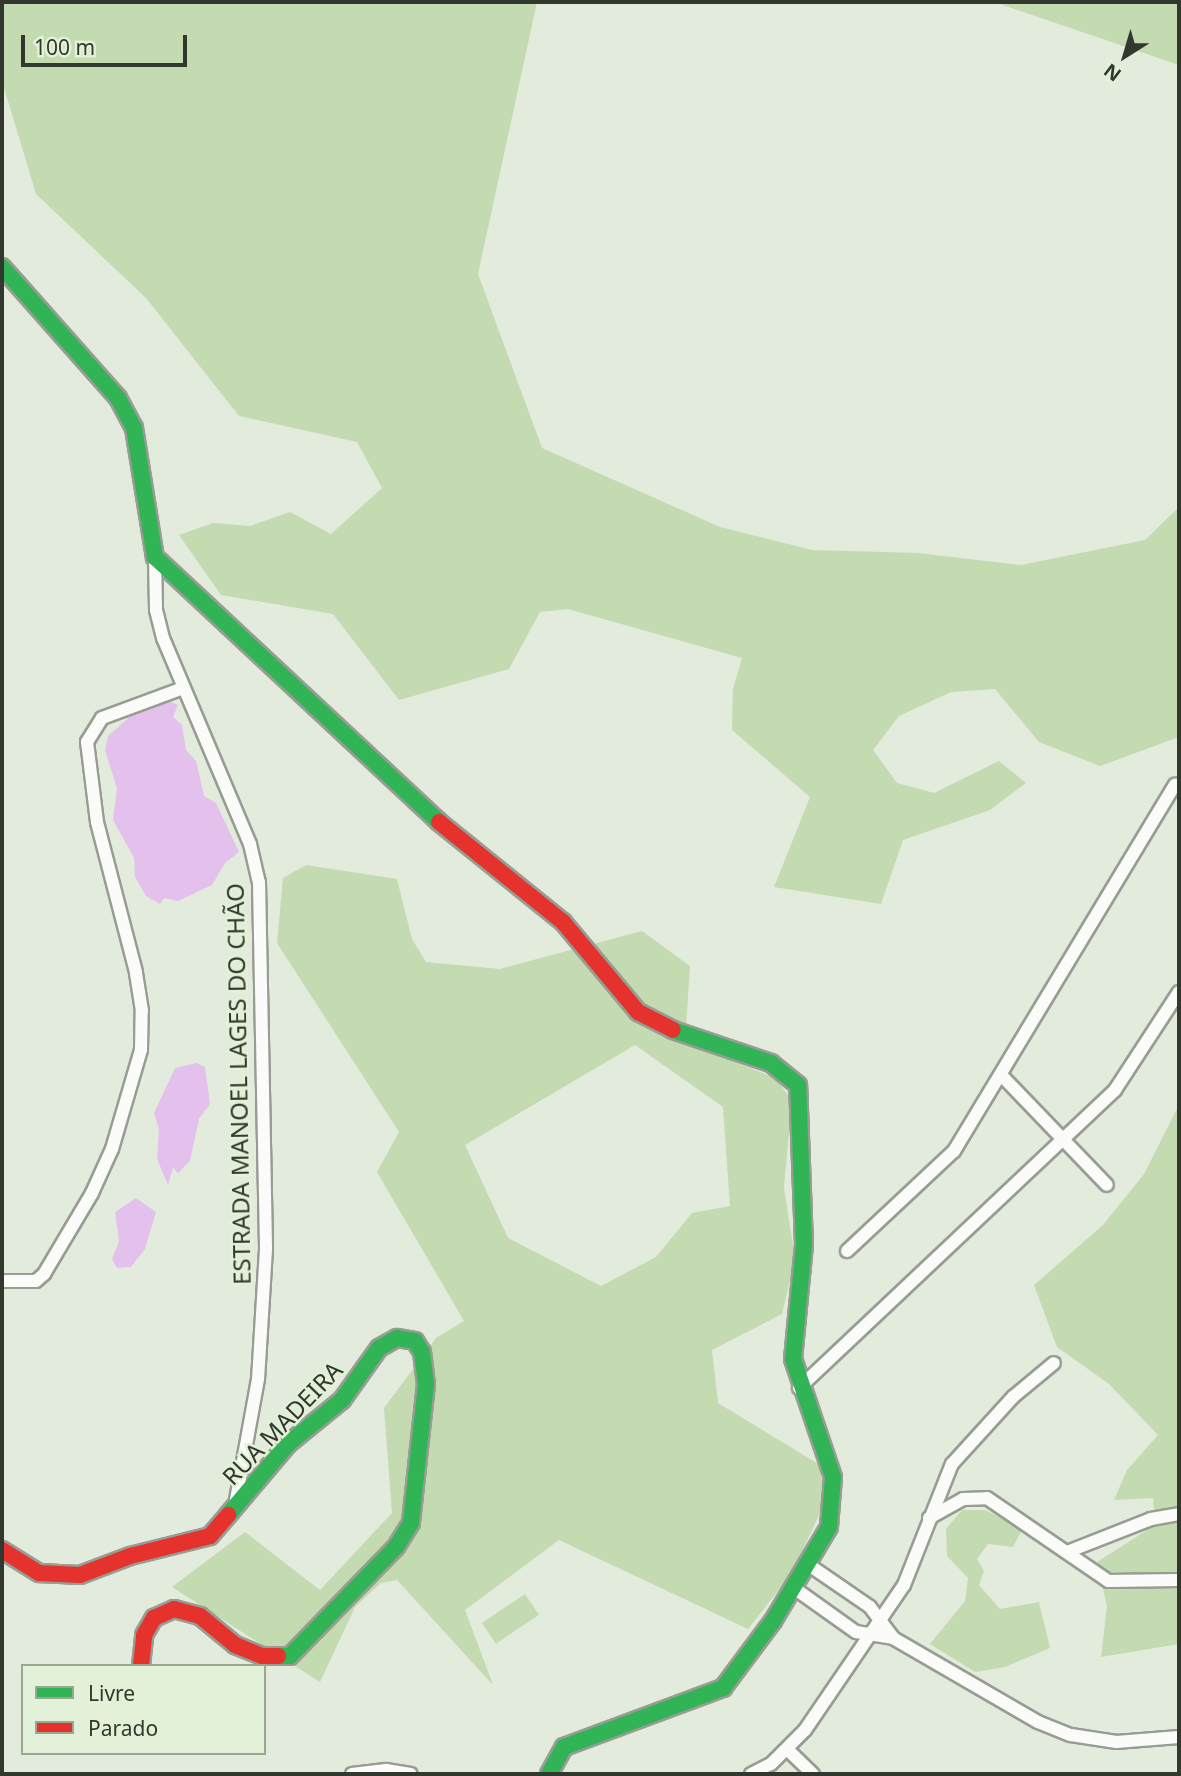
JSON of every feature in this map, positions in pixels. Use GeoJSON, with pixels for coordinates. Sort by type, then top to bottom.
{"type":"FeatureCollection","features":[{"type":"Feature","properties":{"kind":"street","name":"ESTRADA MANOEL LAGES DO CHÃO"},"geometry":{"type":"LineString","coordinates":[[2,267],[118,398],[129,418],[142,455],[155,556],[156,610],[183,688],[250,844],[259,882],[266,1249],[258,1379],[234,1506]]}},
{"type":"Feature","properties":{"kind":"street"},"geometry":{"type":"LineString","coordinates":[[155,556],[471,851],[563,922],[638,1012],[659,1025],[771,1063],[798,1085],[804,1245],[793,1359],[799,1388],[833,1477],[829,1527],[794,1588],[717,1693],[564,1747],[549,1774]]}},
{"type":"Feature","properties":{"kind":"street"},"geometry":{"type":"LineString","coordinates":[[2,1281],[36,1281],[44,1274],[92,1193],[112,1149],[141,1050],[142,1012],[135,972],[97,822],[86,742],[102,718],[183,688]]}},
{"type":"Feature","properties":{"kind":"street"},"geometry":{"type":"LineString","coordinates":[[847,1251],[946,1161],[1002,1076],[1175,784]]}},
{"type":"Feature","properties":{"kind":"street"},"geometry":{"type":"LineString","coordinates":[[799,1388],[1115,1090],[1179,992]]}},
{"type":"Feature","properties":{"kind":"street"},"geometry":{"type":"LineString","coordinates":[[1002,1076],[1107,1185]]}},
{"type":"Feature","properties":{"kind":"street","name":"RUA MADEIRA"},"geometry":{"type":"LineString","coordinates":[[2,1550],[39,1573],[80,1575],[130,1556],[210,1536],[288,1444],[342,1400],[379,1348],[397,1338],[415,1341],[422,1352],[426,1384],[414,1512],[406,1536],[396,1548],[290,1656],[262,1656],[235,1645],[200,1616],[174,1609],[163,1611],[149,1626],[141,1664]]}},
{"type":"Feature","properties":{"kind":"street"},"geometry":{"type":"LineString","coordinates":[[751,1774],[788,1750],[869,1637],[911,1571],[943,1480],[964,1448],[1013,1397],[1054,1363]]}},
{"type":"Feature","properties":{"kind":"street"},"geometry":{"type":"LineString","coordinates":[[929,1518],[963,1499],[988,1498],[1108,1581],[1179,1580]]}},
{"type":"Feature","properties":{"kind":"street"},"geometry":{"type":"LineString","coordinates":[[1067,1552],[1151,1519],[1179,1514]]}},
{"type":"Feature","properties":{"kind":"street"},"geometry":{"type":"LineString","coordinates":[[809,1565],[882,1617],[893,1638]]}},
{"type":"Feature","properties":{"kind":"street"},"geometry":{"type":"LineString","coordinates":[[794,1588],[869,1637],[893,1638],[984,1693],[1071,1735],[1116,1742],[1179,1737]]}},
{"type":"Feature","properties":{"kind":"street"},"geometry":{"type":"LineString","coordinates":[[788,1750],[813,1774]]}},
{"type":"Feature","properties":{"kind":"street"},"geometry":{"type":"LineString","coordinates":[[352,1774],[386,1769],[411,1774]]}},
{"type":"Feature","properties":{"kind":"green space"},"geometry":{"type":"Polygon","coordinates":[[[2,2],[537,2],[478,274],[542,448],[720,527],[812,550],[918,553],[1021,565],[1145,540],[1179,507],[1179,737],[1100,766],[1039,742],[995,689],[951,692],[899,716],[873,750],[897,783],[934,793],[999,761],[1026,783],[990,810],[903,840],[881,904],[774,887],[810,797],[732,730],[733,689],[742,658],[568,609],[540,612],[509,669],[399,700],[333,614],[221,595],[179,535],[213,523],[250,526],[290,512],[331,534],[382,488],[357,442],[239,416],[146,298],[36,194],[2,81],[2,2]]]}},
{"type":"Feature","properties":{"kind":"green space"},"geometry":{"type":"Polygon","coordinates":[[[994,2],[1179,2],[1179,65],[994,2]]]}},
{"type":"Feature","properties":{"kind":"green space"},"geometry":{"type":"Polygon","coordinates":[[[306,865],[397,879],[412,939],[426,962],[500,969],[642,931],[690,966],[685,1042],[775,1078],[792,1100],[784,1187],[795,1259],[782,1314],[712,1350],[718,1403],[820,1465],[825,1502],[792,1573],[748,1629],[559,1540],[465,1610],[493,1685],[397,1580],[381,1583],[355,1607],[320,1682],[172,1587],[245,1532],[320,1590],[392,1513],[384,1408],[436,1338],[464,1321],[377,1172],[399,1132],[277,943],[283,878],[306,865]],[[635,1045],[465,1145],[508,1238],[601,1286],[656,1257],[692,1213],[730,1206],[723,1107],[635,1045]]]}},
{"type":"Feature","properties":{"kind":"green space"},"geometry":{"type":"Polygon","coordinates":[[[1179,1105],[1179,1644],[1101,1657],[1107,1606],[1097,1562],[1155,1525],[1153,1498],[1114,1500],[1127,1470],[1158,1435],[1109,1384],[1057,1347],[1034,1285],[1103,1225],[1144,1174],[1179,1105]]]}},
{"type":"Feature","properties":{"kind":"green space"},"geometry":{"type":"Polygon","coordinates":[[[962,1510],[985,1510],[1023,1528],[1013,1547],[988,1544],[977,1559],[984,1571],[979,1585],[1000,1609],[1039,1602],[1050,1648],[1005,1667],[975,1672],[930,1644],[965,1601],[968,1578],[947,1556],[946,1529],[962,1510]]]}},
{"type":"Feature","properties":{"kind":"green space"},"geometry":{"type":"Polygon","coordinates":[[[525,1594],[539,1615],[496,1644],[482,1623],[525,1594]]]}},
{"type":"Feature","properties":{"kind":"shaded area"},"geometry":{"type":"Polygon","coordinates":[[[169,701],[178,705],[173,717],[182,725],[186,750],[196,761],[204,796],[216,803],[239,852],[225,863],[212,885],[178,901],[164,898],[160,904],[146,896],[135,877],[134,858],[113,820],[117,788],[105,750],[108,736],[132,715],[169,701]]]}},
{"type":"Feature","properties":{"kind":"shaded area"},"geometry":{"type":"Polygon","coordinates":[[[196,1063],[205,1067],[210,1104],[199,1119],[190,1161],[178,1173],[173,1168],[168,1185],[157,1159],[159,1129],[154,1113],[175,1068],[196,1063]]]}},
{"type":"Feature","properties":{"kind":"shaded area"},"geometry":{"type":"Polygon","coordinates":[[[136,1198],[156,1212],[145,1249],[131,1267],[117,1268],[112,1259],[119,1241],[115,1212],[136,1198]]]}},
{"type":"Feature","properties":{"kind":"traffic: fast"},"geometry":{"type":"LineString","coordinates":[[2,267],[118,398],[134,428],[155,557],[439,822]]}},
{"type":"Feature","properties":{"kind":"traffic: fast"},"geometry":{"type":"LineString","coordinates":[[549,1774],[564,1747],[723,1688],[773,1621],[829,1527],[833,1477],[793,1359],[804,1245],[798,1085],[771,1063],[673,1030]]}},
{"type":"Feature","properties":{"kind":"traffic: fast"},"geometry":{"type":"LineString","coordinates":[[228,1515],[288,1444],[342,1400],[379,1348],[397,1338],[415,1341],[422,1352],[426,1384],[411,1523],[396,1547],[290,1656],[278,1656]]}},
{"type":"Feature","properties":{"kind":"traffic: jam"},"geometry":{"type":"LineString","coordinates":[[439,822],[563,922],[638,1012],[673,1030]]}},
{"type":"Feature","properties":{"kind":"traffic: jam"},"geometry":{"type":"LineString","coordinates":[[2,1550],[39,1573],[80,1575],[130,1556],[210,1536],[228,1515]]}},
{"type":"Feature","properties":{"kind":"traffic: jam"},"geometry":{"type":"LineString","coordinates":[[141,1664],[144,1635],[154,1618],[174,1609],[200,1616],[235,1645],[262,1656],[278,1656]]}}]}
